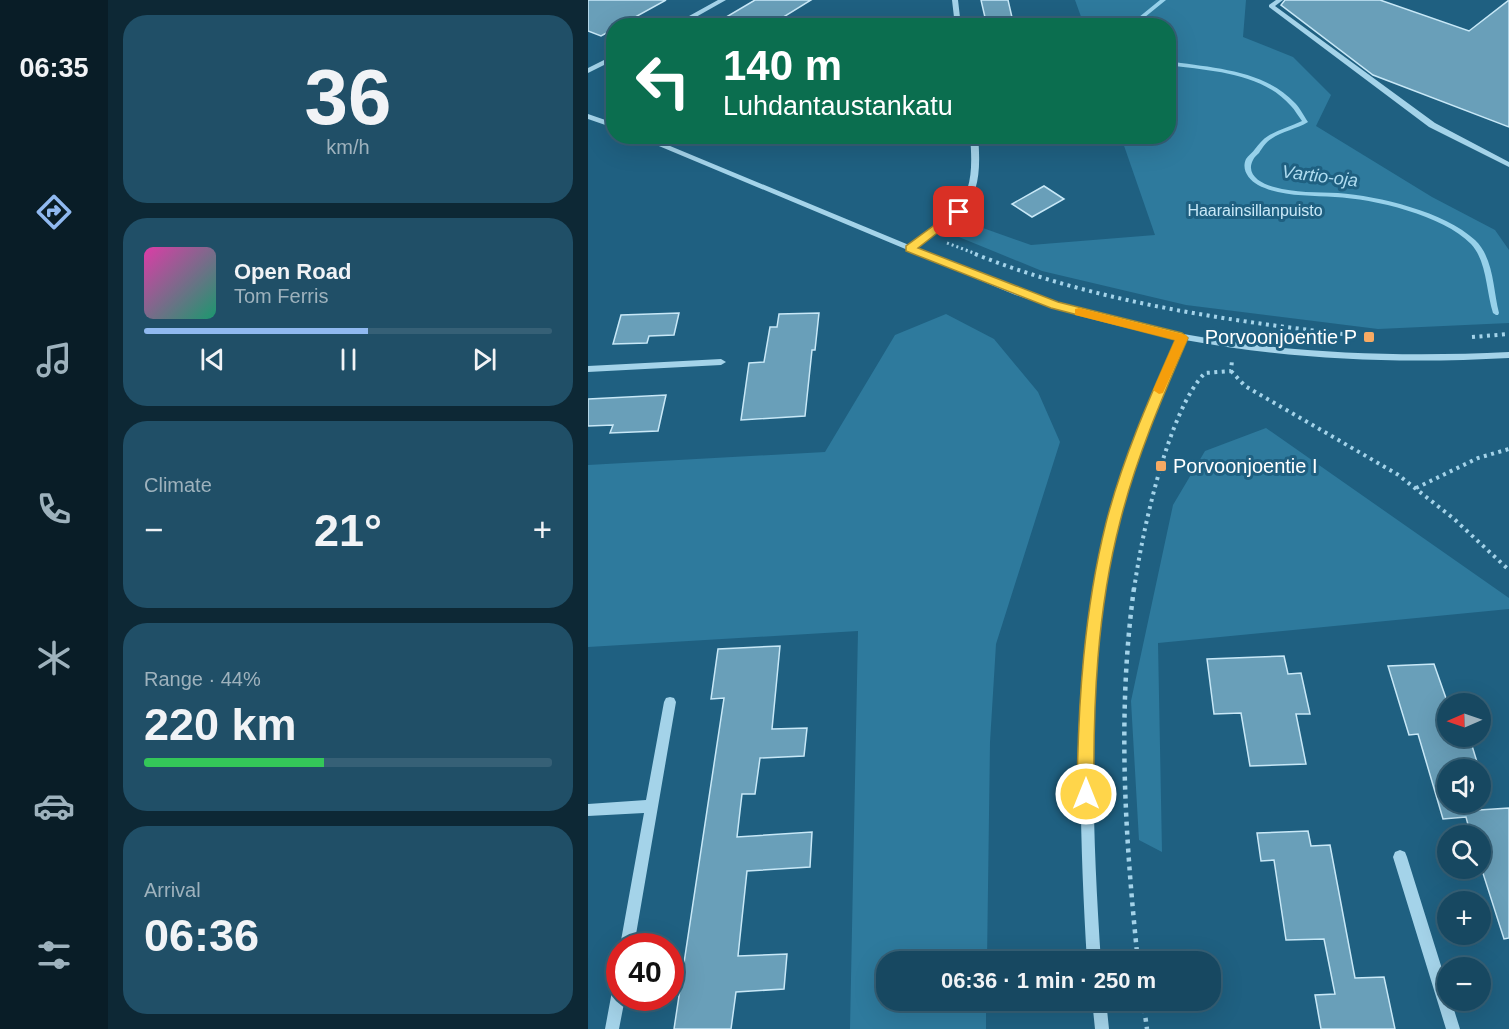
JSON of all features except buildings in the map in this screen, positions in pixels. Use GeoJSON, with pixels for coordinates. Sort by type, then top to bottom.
{"type":"FeatureCollection","features":[{"type":"Feature","properties":{"kind":"street"},"geometry":{"type":"LineString","coordinates":[[689,18],[723,0]]}},
{"type":"Feature","properties":{"kind":"street"},"geometry":{"type":"LineString","coordinates":[[955,0],[957,18]]}},
{"type":"Feature","properties":{"kind":"street"},"geometry":{"type":"LineString","coordinates":[[1280,0],[1271,6],[1432,126],[1509,165]]}},
{"type":"Feature","properties":{"kind":"street"},"geometry":{"type":"LineString","coordinates":[[588,70],[606,61]]}},
{"type":"Feature","properties":{"kind":"street"},"geometry":{"type":"LineString","coordinates":[[588,116],[606,123]]}},
{"type":"Feature","properties":{"kind":"street"},"geometry":{"type":"LineString","coordinates":[[657,144],[910,249],[1055,305],[1182,338],[1234,346],[1364,358],[1464,359],[1509,356]]}},
{"type":"Feature","properties":{"kind":"street"},"geometry":{"type":"LineString","coordinates":[[910,249],[959,212],[972,194],[978,166],[975,144]]}},
{"type":"Feature","properties":{"kind":"street"},"geometry":{"type":"LineString","coordinates":[[1093,951],[1086,836],[1086,732],[1094,625],[1113,522],[1139,441],[1182,338]]}},
{"type":"Feature","properties":{"kind":"street"},"geometry":{"type":"LineString","coordinates":[[588,369],[721,362]]}},
{"type":"Feature","properties":{"kind":"street"},"geometry":{"type":"LineString","coordinates":[[629,933],[670,702]]}},
{"type":"Feature","properties":{"kind":"street"},"geometry":{"type":"LineString","coordinates":[[588,810],[651,806]]}},
{"type":"Feature","properties":{"kind":"street"},"geometry":{"type":"LineString","coordinates":[[1400,857],[1453,1029]]}},
{"type":"Feature","properties":{"kind":"street"},"geometry":{"type":"LineString","coordinates":[[612,1029],[615,1011]]}},
{"type":"Feature","properties":{"kind":"street"},"geometry":{"type":"LineString","coordinates":[[1100,1011],[1102,1029]]}},
{"type":"Feature","properties":{"kind":"path"},"geometry":{"type":"LineString","coordinates":[[928,236],[1040,278],[1192,314],[1239,322],[1368,337]]}},
{"type":"Feature","properties":{"kind":"path"},"geometry":{"type":"LineString","coordinates":[[1239,322],[1231,371],[1245,386],[1367,455],[1416,488],[1469,531],[1509,570]]}},
{"type":"Feature","properties":{"kind":"path"},"geometry":{"type":"LineString","coordinates":[[1461,337],[1509,334]]}},
{"type":"Feature","properties":{"kind":"path"},"geometry":{"type":"LineString","coordinates":[[1137,951],[1130,897],[1124,786],[1123,704],[1134,593],[1161,466],[1190,392],[1197,380],[1205,373],[1231,371]]}},
{"type":"Feature","properties":{"kind":"path"},"geometry":{"type":"LineString","coordinates":[[1416,488],[1479,458],[1509,449]]}},
{"type":"Feature","properties":{"kind":"path"},"geometry":{"type":"LineString","coordinates":[[1145,1011],[1147,1029]]}},
{"type":"Feature","properties":{"kind":"green space","name":"Haarainsillanpuisto"},"geometry":{"type":"Polygon","coordinates":[[[1075,0],[1246,0],[1243,37],[1293,57],[1331,95],[1316,126],[1432,197],[1495,230],[1509,250],[1509,323],[1378,329],[1186,305],[1042,271],[954,235],[966,222],[1031,245],[1155,235],[1123,144],[1176,144],[1176,18],[1081,18],[1075,0]]]}},
{"type":"Feature","properties":{"kind":"green space"},"geometry":{"type":"Polygon","coordinates":[[[946,314],[994,339],[1038,392],[1060,442],[996,644],[990,742],[987,951],[876,951],[876,1011],[986,1011],[986,1029],[850,1029],[858,631],[588,647],[588,465],[825,452],[895,335],[946,314]]]}},
{"type":"Feature","properties":{"kind":"green space"},"geometry":{"type":"Polygon","coordinates":[[[1266,428],[1509,598],[1509,609],[1158,643],[1162,852],[1139,840],[1131,701],[1173,505],[1205,451],[1266,428]]]}},
{"type":"Feature","properties":{"kind":"waterway","name":"Vartio-oja"},"geometry":{"type":"LineString","coordinates":[[1140,18],[1163,0]]}},
{"type":"Feature","properties":{"kind":"waterway","name":"Vartio-oja"},"geometry":{"type":"LineString","coordinates":[[1176,64],[1246,76],[1280,92],[1294,105],[1305,122],[1268,138],[1249,160],[1248,169],[1251,178],[1272,189],[1364,198],[1402,207],[1423,214],[1460,232],[1474,243],[1482,255],[1496,313]]}},
{"type":"Feature","properties":{"kind":"slow traffic"},"geometry":{"type":"LineString","coordinates":[[1079,312],[1182,338],[1159,390]]}},
{"type":"Feature","properties":{"kind":"place","name":"Porvoonjoentie P"},"geometry":{"type":"Point","coordinates":[1369,337]}},
{"type":"Feature","properties":{"kind":"place","name":"Porvoonjoentie I"},"geometry":{"type":"Point","coordinates":[1161,466]}},
{"type":"Feature","properties":{"kind":"route"},"geometry":{"type":"LineString","coordinates":[[959,212],[910,249],[1055,305],[1182,338],[1135,451],[1113,522],[1094,625],[1086,732],[1086,794]]}}]}
